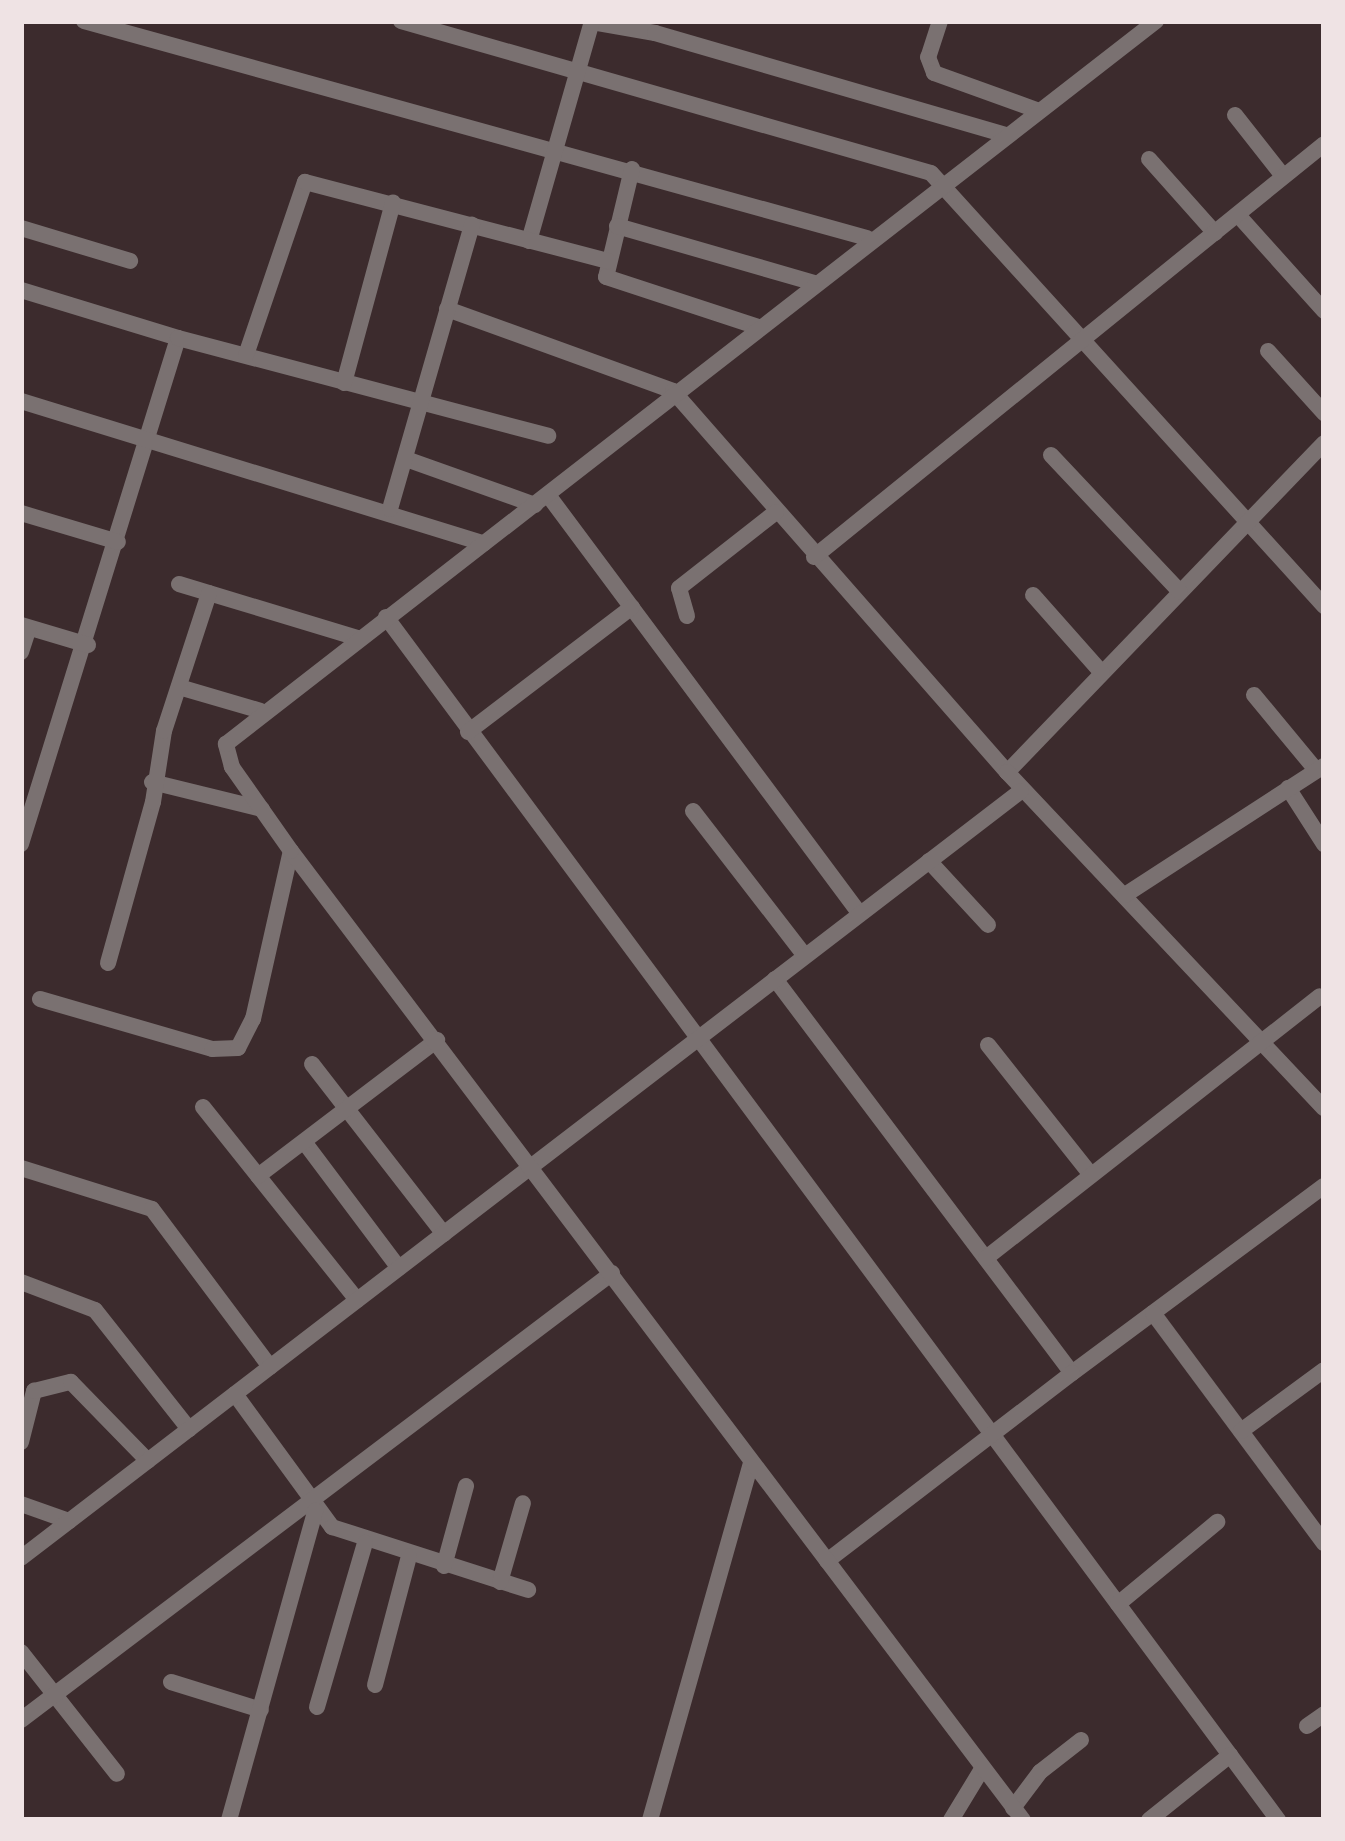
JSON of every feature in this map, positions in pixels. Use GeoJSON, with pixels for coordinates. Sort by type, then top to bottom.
{"type":"FeatureCollection","features":[{"type":"Feature","properties":{"kind":"street"},"geometry":{"type":"LineString","coordinates":[[84,21],[868,238]]}},
{"type":"Feature","properties":{"kind":"street"},"geometry":{"type":"LineString","coordinates":[[401,21],[912,166],[945,184],[1324,606]]}},
{"type":"Feature","properties":{"kind":"street"},"geometry":{"type":"LineString","coordinates":[[940,21],[928,56],[934,73],[1037,110]]}},
{"type":"Feature","properties":{"kind":"street"},"geometry":{"type":"LineString","coordinates":[[1081,1740],[1040,1772],[1018,1814],[291,850],[226,744],[261,711],[542,500],[868,238],[1156,21]]}},
{"type":"Feature","properties":{"kind":"street"},"geometry":{"type":"LineString","coordinates":[[529,241],[592,22],[656,32],[1007,134]]}},
{"type":"Feature","properties":{"kind":"street"},"geometry":{"type":"LineString","coordinates":[[1235,115],[1283,176]]}},
{"type":"Feature","properties":{"kind":"street"},"geometry":{"type":"LineString","coordinates":[[814,557],[1324,144]]}},
{"type":"Feature","properties":{"kind":"street"},"geometry":{"type":"LineString","coordinates":[[1149,159],[1215,233]]}},
{"type":"Feature","properties":{"kind":"street"},"geometry":{"type":"LineString","coordinates":[[632,169],[608,261],[610,281],[758,327]]}},
{"type":"Feature","properties":{"kind":"street"},"geometry":{"type":"LineString","coordinates":[[246,355],[305,182],[608,261]]}},
{"type":"Feature","properties":{"kind":"street"},"geometry":{"type":"LineString","coordinates":[[344,383],[393,203]]}},
{"type":"Feature","properties":{"kind":"street"},"geometry":{"type":"LineString","coordinates":[[1238,215],[1324,311]]}},
{"type":"Feature","properties":{"kind":"street"},"geometry":{"type":"LineString","coordinates":[[390,509],[472,225]]}},
{"type":"Feature","properties":{"kind":"street"},"geometry":{"type":"LineString","coordinates":[[617,226],[815,283]]}},
{"type":"Feature","properties":{"kind":"street"},"geometry":{"type":"LineString","coordinates":[[21,228],[130,261]]}},
{"type":"Feature","properties":{"kind":"street"},"geometry":{"type":"LineString","coordinates":[[21,290],[178,338],[548,436]]}},
{"type":"Feature","properties":{"kind":"street"},"geometry":{"type":"LineString","coordinates":[[447,309],[674,391],[1021,790],[1324,1108]]}},
{"type":"Feature","properties":{"kind":"street"},"geometry":{"type":"LineString","coordinates":[[21,844],[88,645],[178,338]]}},
{"type":"Feature","properties":{"kind":"street"},"geometry":{"type":"LineString","coordinates":[[1268,351],[1324,413]]}},
{"type":"Feature","properties":{"kind":"street"},"geometry":{"type":"LineString","coordinates":[[21,401],[390,509],[484,543]]}},
{"type":"Feature","properties":{"kind":"street"},"geometry":{"type":"LineString","coordinates":[[1007,772],[1324,443]]}},
{"type":"Feature","properties":{"kind":"street"},"geometry":{"type":"LineString","coordinates":[[1051,455],[1180,592]]}},
{"type":"Feature","properties":{"kind":"street"},"geometry":{"type":"LineString","coordinates":[[406,459],[542,500],[632,607],[860,914]]}},
{"type":"Feature","properties":{"kind":"street"},"geometry":{"type":"LineString","coordinates":[[687,616],[679,588],[776,512]]}},
{"type":"Feature","properties":{"kind":"street"},"geometry":{"type":"LineString","coordinates":[[21,513],[118,542]]}},
{"type":"Feature","properties":{"kind":"street"},"geometry":{"type":"LineString","coordinates":[[179,584],[358,638]]}},
{"type":"Feature","properties":{"kind":"street"},"geometry":{"type":"LineString","coordinates":[[108,963],[153,802],[152,782],[209,593]]}},
{"type":"Feature","properties":{"kind":"street"},"geometry":{"type":"LineString","coordinates":[[1033,595],[1102,673]]}},
{"type":"Feature","properties":{"kind":"street"},"geometry":{"type":"LineString","coordinates":[[468,732],[632,607]]}},
{"type":"Feature","properties":{"kind":"street"},"geometry":{"type":"LineString","coordinates":[[386,617],[695,1041],[1278,1820]]}},
{"type":"Feature","properties":{"kind":"street"},"geometry":{"type":"LineString","coordinates":[[21,652],[25,627],[88,645]]}},
{"type":"Feature","properties":{"kind":"street"},"geometry":{"type":"LineString","coordinates":[[178,687],[261,711]]}},
{"type":"Feature","properties":{"kind":"street"},"geometry":{"type":"LineString","coordinates":[[1125,895],[1320,768],[1254,695]]}},
{"type":"Feature","properties":{"kind":"street"},"geometry":{"type":"LineString","coordinates":[[152,782],[262,809]]}},
{"type":"Feature","properties":{"kind":"street"},"geometry":{"type":"LineString","coordinates":[[1288,788],[1324,844]]}},
{"type":"Feature","properties":{"kind":"street"},"geometry":{"type":"LineString","coordinates":[[21,1558],[1021,790]]}},
{"type":"Feature","properties":{"kind":"street"},"geometry":{"type":"LineString","coordinates":[[693,811],[805,956]]}},
{"type":"Feature","properties":{"kind":"street"},"geometry":{"type":"LineString","coordinates":[[40,999],[212,1049],[238,1048],[253,1019],[291,850]]}},
{"type":"Feature","properties":{"kind":"street"},"geometry":{"type":"LineString","coordinates":[[929,861],[988,925]]}},
{"type":"Feature","properties":{"kind":"street"},"geometry":{"type":"LineString","coordinates":[[775,979],[1072,1373]]}},
{"type":"Feature","properties":{"kind":"street"},"geometry":{"type":"LineString","coordinates":[[986,1258],[1320,996]]}},
{"type":"Feature","properties":{"kind":"street"},"geometry":{"type":"LineString","coordinates":[[258,1176],[437,1040]]}},
{"type":"Feature","properties":{"kind":"street"},"geometry":{"type":"LineString","coordinates":[[988,1045],[1091,1175]]}},
{"type":"Feature","properties":{"kind":"street"},"geometry":{"type":"LineString","coordinates":[[312,1064],[444,1234]]}},
{"type":"Feature","properties":{"kind":"street"},"geometry":{"type":"LineString","coordinates":[[203,1107],[357,1300]]}},
{"type":"Feature","properties":{"kind":"street"},"geometry":{"type":"LineString","coordinates":[[305,1143],[399,1268]]}},
{"type":"Feature","properties":{"kind":"street"},"geometry":{"type":"LineString","coordinates":[[21,1168],[152,1209],[271,1366]]}},
{"type":"Feature","properties":{"kind":"street"},"geometry":{"type":"LineString","coordinates":[[827,1562],[1324,1186]]}},
{"type":"Feature","properties":{"kind":"street"},"geometry":{"type":"LineString","coordinates":[[21,1720],[312,1507],[612,1273]]}},
{"type":"Feature","properties":{"kind":"street"},"geometry":{"type":"LineString","coordinates":[[21,1282],[95,1310],[189,1429]]}},
{"type":"Feature","properties":{"kind":"street"},"geometry":{"type":"LineString","coordinates":[[1154,1313],[1324,1543]]}},
{"type":"Feature","properties":{"kind":"street"},"geometry":{"type":"LineString","coordinates":[[1241,1431],[1324,1370]]}},
{"type":"Feature","properties":{"kind":"street"},"geometry":{"type":"LineString","coordinates":[[21,1375],[43,1383],[70,1382],[89,1393],[148,1461]]}},
{"type":"Feature","properties":{"kind":"street"},"geometry":{"type":"LineString","coordinates":[[21,1442],[43,1383]]}},
{"type":"Feature","properties":{"kind":"street"},"geometry":{"type":"LineString","coordinates":[[235,1394],[312,1507],[365,1544],[528,1590]]}},
{"type":"Feature","properties":{"kind":"street"},"geometry":{"type":"LineString","coordinates":[[650,1820],[751,1463]]}},
{"type":"Feature","properties":{"kind":"street"},"geometry":{"type":"LineString","coordinates":[[443,1566],[466,1486]]}},
{"type":"Feature","properties":{"kind":"street"},"geometry":{"type":"LineString","coordinates":[[500,1582],[523,1503]]}},
{"type":"Feature","properties":{"kind":"street"},"geometry":{"type":"LineString","coordinates":[[21,1504],[69,1521]]}},
{"type":"Feature","properties":{"kind":"street"},"geometry":{"type":"LineString","coordinates":[[229,1820],[312,1507]]}},
{"type":"Feature","properties":{"kind":"street"},"geometry":{"type":"LineString","coordinates":[[1118,1604],[1217,1522]]}},
{"type":"Feature","properties":{"kind":"street"},"geometry":{"type":"LineString","coordinates":[[317,1708],[365,1544]]}},
{"type":"Feature","properties":{"kind":"street"},"geometry":{"type":"LineString","coordinates":[[375,1685],[409,1556]]}},
{"type":"Feature","properties":{"kind":"street"},"geometry":{"type":"LineString","coordinates":[[21,1652],[117,1774]]}},
{"type":"Feature","properties":{"kind":"street"},"geometry":{"type":"LineString","coordinates":[[171,1682],[261,1710]]}},
{"type":"Feature","properties":{"kind":"street"},"geometry":{"type":"LineString","coordinates":[[1307,1726],[1324,1714]]}},
{"type":"Feature","properties":{"kind":"street"},"geometry":{"type":"LineString","coordinates":[[1149,1820],[1229,1755]]}},
{"type":"Feature","properties":{"kind":"street"},"geometry":{"type":"LineString","coordinates":[[951,1820],[982,1769]]}}]}
